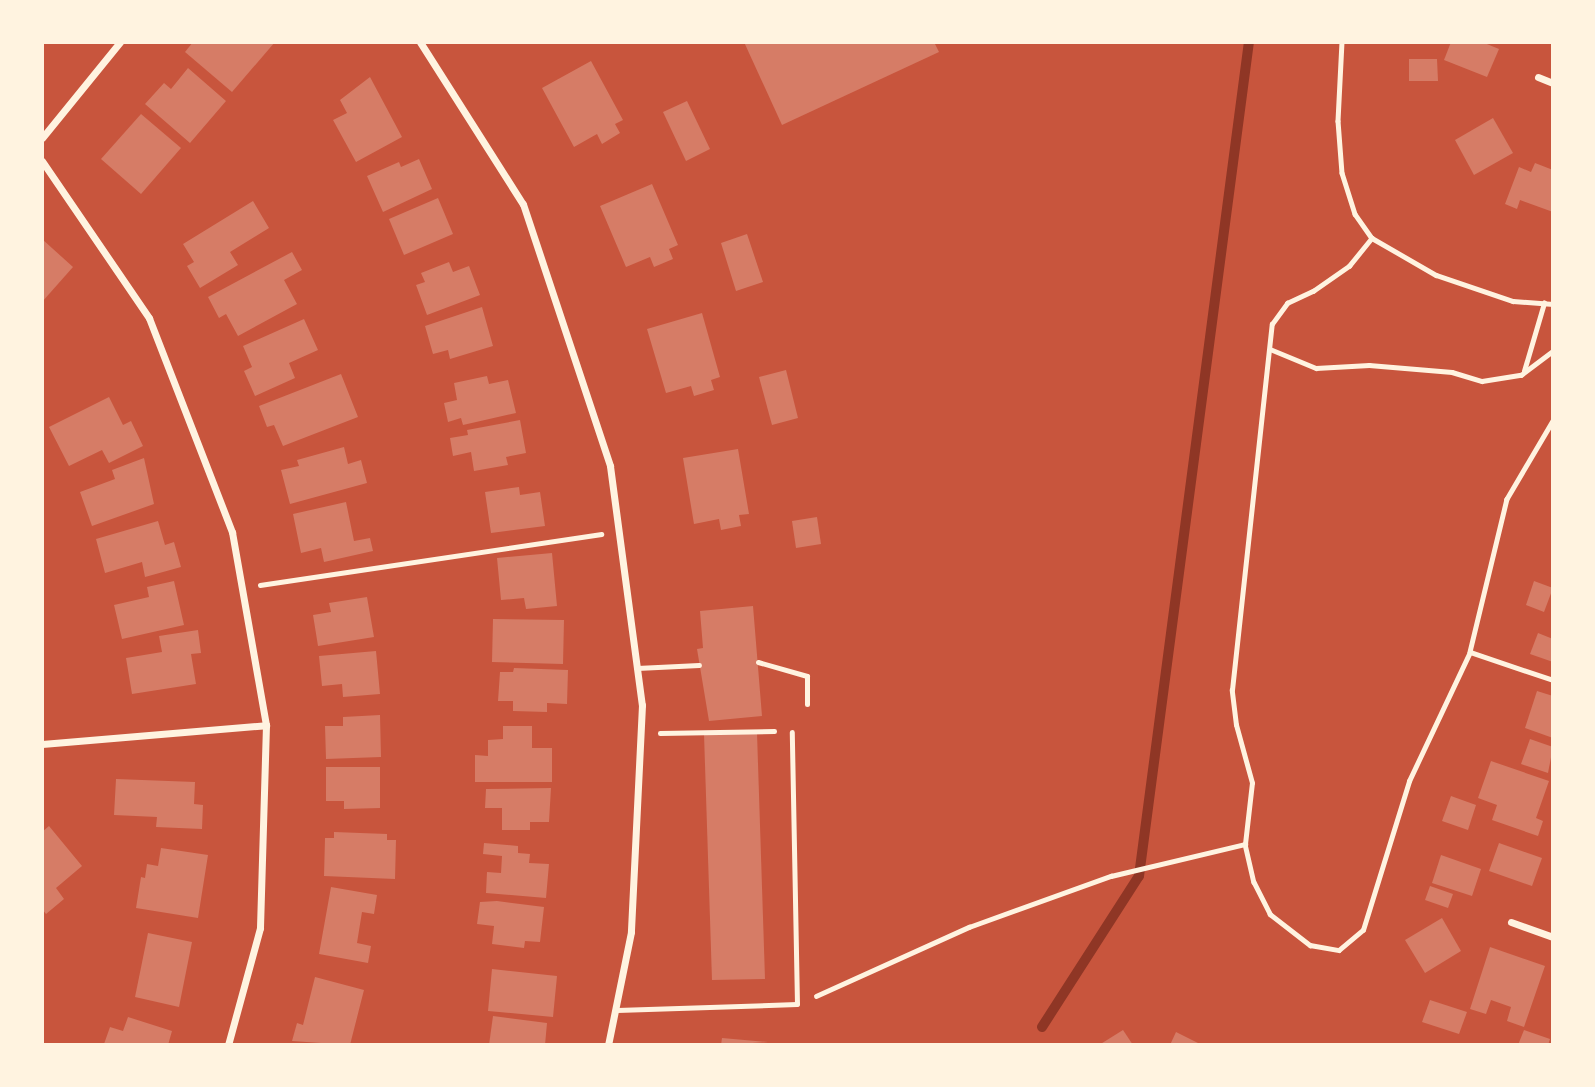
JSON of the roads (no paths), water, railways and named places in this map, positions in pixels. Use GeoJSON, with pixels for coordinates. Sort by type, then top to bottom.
{"type":"FeatureCollection","features":[{"type":"Feature","properties":{"kind":"street"},"geometry":{"type":"LineString","coordinates":[[42,138],[120,42]]}},
{"type":"Feature","properties":{"kind":"street"},"geometry":{"type":"LineString","coordinates":[[420,42],[523,204],[610,466],[637,668],[641,734],[631,932],[608,1045]]}},
{"type":"Feature","properties":{"kind":"street"},"geometry":{"type":"LineString","coordinates":[[1538,77],[1553,83]]}},
{"type":"Feature","properties":{"kind":"street"},"geometry":{"type":"LineString","coordinates":[[42,161],[149,318],[232,531],[266,726],[260,928],[228,1045]]}},
{"type":"Feature","properties":{"kind":"street"},"geometry":{"type":"LineString","coordinates":[[42,744],[266,726]]}},
{"type":"Feature","properties":{"kind":"street"},"geometry":{"type":"LineString","coordinates":[[1511,922],[1553,937]]}},
{"type":"Feature","properties":{"kind":"lane"},"geometry":{"type":"LineString","coordinates":[[758,662],[807,676],[807,704]]}},
{"type":"Feature","properties":{"kind":"lane"},"geometry":{"type":"LineString","coordinates":[[637,668],[699,665]]}},
{"type":"Feature","properties":{"kind":"lane"},"geometry":{"type":"LineString","coordinates":[[617,1010],[797,1004],[792,732]]}},
{"type":"Feature","properties":{"kind":"waterway"},"geometry":{"type":"LineString","coordinates":[[1042,1027],[1139,876],[1249,42]]}}]}
